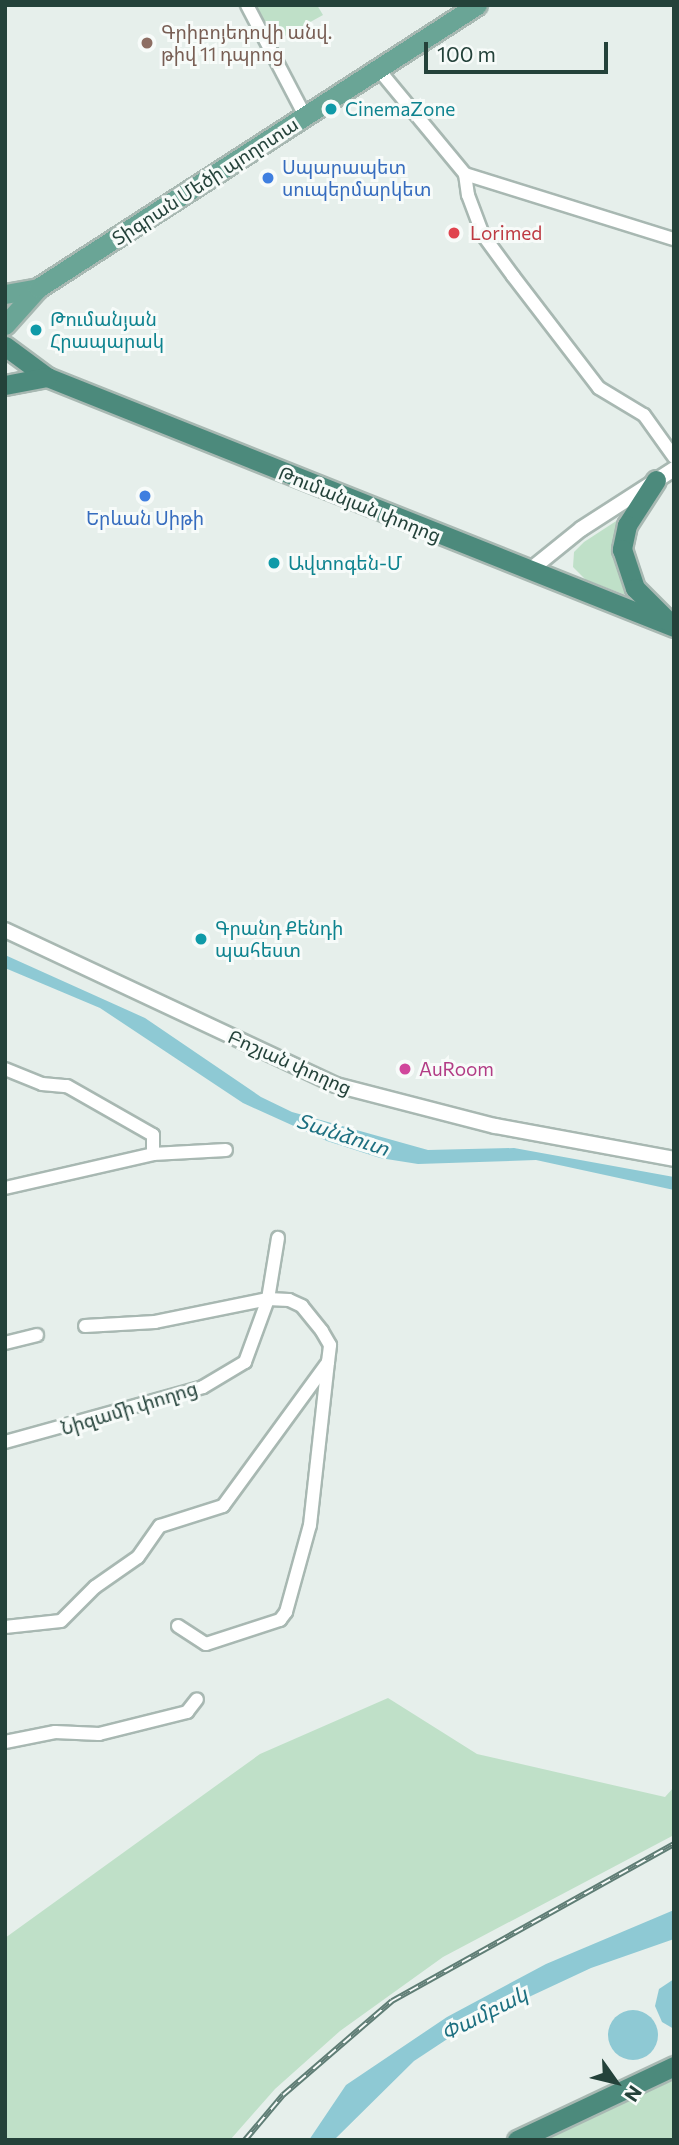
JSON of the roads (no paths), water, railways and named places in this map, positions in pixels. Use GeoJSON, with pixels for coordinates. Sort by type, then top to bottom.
{"type":"FeatureCollection","features":[{"type":"Feature","properties":{"kind":"highway","name":"Թումանյան փողոց"},"geometry":{"type":"LineString","coordinates":[[5,346],[47,377],[674,627]]}},
{"type":"Feature","properties":{"kind":"highway"},"geometry":{"type":"LineString","coordinates":[[5,384],[47,377]]}},
{"type":"Feature","properties":{"kind":"highway"},"geometry":{"type":"LineString","coordinates":[[656,480],[627,524],[624,562],[635,588],[674,627]]}},
{"type":"Feature","properties":{"kind":"highway"},"geometry":{"type":"LineString","coordinates":[[517,2140],[674,2066]]}},
{"type":"Feature","properties":{"kind":"main road","name":"Տիգրան Մեծի պողոտա"},"geometry":{"type":"LineString","coordinates":[[5,325],[38,288],[477,5]]}},
{"type":"Feature","properties":{"kind":"main road","name":"Տիգրան Մեծի պողոտա"},"geometry":{"type":"LineString","coordinates":[[5,294],[38,288]]}},
{"type":"Feature","properties":{"kind":"street"},"geometry":{"type":"LineString","coordinates":[[247,5],[305,116]]}},
{"type":"Feature","properties":{"kind":"street"},"geometry":{"type":"LineString","coordinates":[[379,70],[465,174],[468,195],[483,235],[598,388],[644,415],[674,457]]}},
{"type":"Feature","properties":{"kind":"street"},"geometry":{"type":"LineString","coordinates":[[465,174],[674,239]]}},
{"type":"Feature","properties":{"kind":"street"},"geometry":{"type":"LineString","coordinates":[[529,571],[581,529],[674,469]]}},
{"type":"Feature","properties":{"kind":"street","name":"Բոշյան փողոց"},"geometry":{"type":"LineString","coordinates":[[5,930],[336,1085],[495,1126],[674,1159]]}},
{"type":"Feature","properties":{"kind":"street"},"geometry":{"type":"LineString","coordinates":[[5,1069],[78,1092],[153,1135],[153,1154]]}},
{"type":"Feature","properties":{"kind":"street"},"geometry":{"type":"LineString","coordinates":[[5,1188],[153,1154],[226,1150]]}},
{"type":"Feature","properties":{"kind":"street","name":"Նիզամի փողոց"},"geometry":{"type":"LineString","coordinates":[[5,1442],[203,1387],[245,1362],[268,1299],[278,1238]]}},
{"type":"Feature","properties":{"kind":"street"},"geometry":{"type":"LineString","coordinates":[[85,1326],[155,1322],[268,1299],[289,1300],[312,1316],[330,1345],[310,1525],[286,1612],[279,1620],[206,1644],[178,1626]]}},
{"type":"Feature","properties":{"kind":"street"},"geometry":{"type":"LineString","coordinates":[[5,1343],[37,1335]]}},
{"type":"Feature","properties":{"kind":"street"},"geometry":{"type":"LineString","coordinates":[[5,1627],[61,1621],[95,1587],[138,1558],[160,1526],[223,1506],[328,1362]]}},
{"type":"Feature","properties":{"kind":"street"},"geometry":{"type":"LineString","coordinates":[[5,1742],[55,1732],[99,1734],[187,1712],[197,1699]]}},
{"type":"Feature","properties":{"kind":"water","name":"Տանձուտ"},"geometry":{"type":"Polygon","coordinates":[[[5,955],[145,1018],[261,1097],[292,1112],[428,1150],[514,1148],[674,1177],[674,1190],[536,1160],[418,1164],[380,1158],[327,1141],[243,1103],[100,1008],[5,968],[5,955]]]}},
{"type":"Feature","properties":{"kind":"water","name":"Փամբակ"},"geometry":{"type":"Polygon","coordinates":[[[674,1910],[674,1939],[591,1968],[467,2026],[414,2061],[334,2140],[309,2140],[346,2085],[447,2017],[546,1964],[674,1910]]]}},
{"type":"Feature","properties":{"kind":"water"},"geometry":{"type":"Polygon","coordinates":[[[674,1979],[674,2029],[662,2022],[655,2006],[659,1989],[674,1979]]]}},
{"type":"Feature","properties":{"kind":"water"},"geometry":{"type":"Polygon","coordinates":[[[633,2010],[651,2017],[658,2035],[651,2053],[633,2060],[615,2053],[608,2035],[615,2017],[633,2010]]]}},
{"type":"Feature","properties":{"kind":"railway"},"geometry":{"type":"LineString","coordinates":[[245,2140],[283,2095],[392,2001],[674,1844]]}},
{"type":"Feature","properties":{"kind":"place","name":"Գրիբոյեդովի անվ. թիվ 11 դպրոց"},"geometry":{"type":"Point","coordinates":[147,43]}},
{"type":"Feature","properties":{"kind":"place","name":"CinemaZone"},"geometry":{"type":"Point","coordinates":[331,109]}},
{"type":"Feature","properties":{"kind":"place","name":"Սպարապետ սուպերմարկետ"},"geometry":{"type":"Point","coordinates":[268,178]}},
{"type":"Feature","properties":{"kind":"place","name":"Lorimed"},"geometry":{"type":"Point","coordinates":[454,233]}},
{"type":"Feature","properties":{"kind":"place","name":"Թումանյան Հրապարակ"},"geometry":{"type":"Point","coordinates":[36,330]}},
{"type":"Feature","properties":{"kind":"place","name":"Երևան Սիթի"},"geometry":{"type":"Point","coordinates":[145,496]}},
{"type":"Feature","properties":{"kind":"place","name":"Ավտոգեն-Մ"},"geometry":{"type":"Point","coordinates":[274,563]}},
{"type":"Feature","properties":{"kind":"place","name":"Գրանդ Քենդի պահեստ"},"geometry":{"type":"Point","coordinates":[201,939]}},
{"type":"Feature","properties":{"kind":"place","name":"AuRoom"},"geometry":{"type":"Point","coordinates":[405,1069]}}]}
